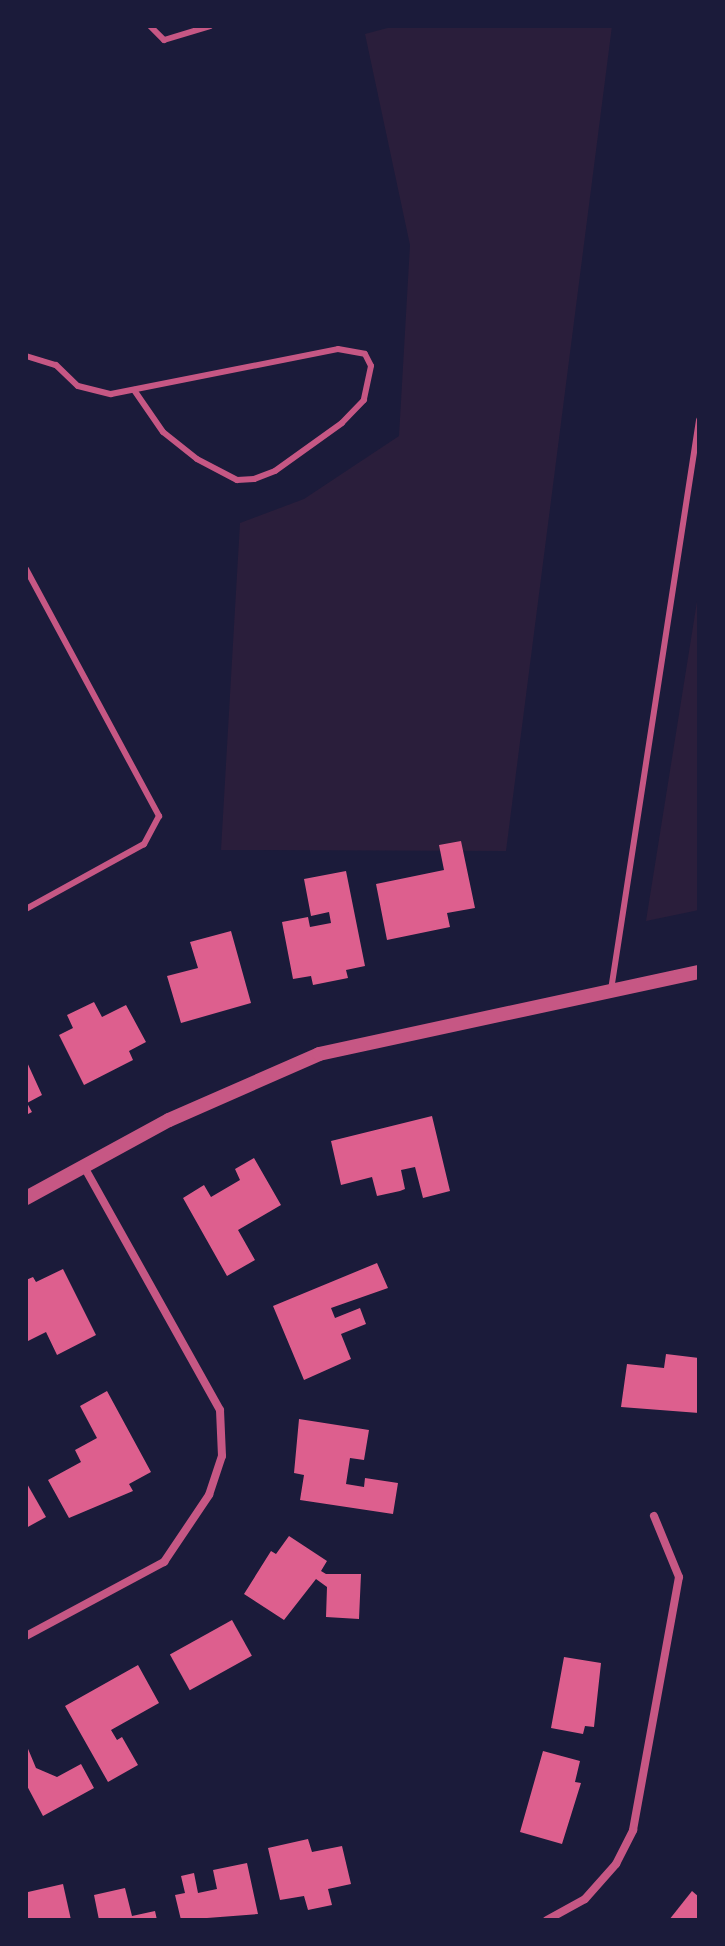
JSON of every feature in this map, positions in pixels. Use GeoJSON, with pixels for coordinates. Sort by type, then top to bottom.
{"type":"FeatureCollection","features":[{"type":"Feature","properties":{"kind":"street"},"geometry":{"type":"LineString","coordinates":[[26,1198],[169,1120],[319,1054],[699,972]]}},
{"type":"Feature","properties":{"kind":"street"},"geometry":{"type":"LineString","coordinates":[[26,1636],[164,1562],[209,1495],[222,1456],[220,1410],[207,1382],[84,1167]]}},
{"type":"Feature","properties":{"kind":"street"},"geometry":{"type":"LineString","coordinates":[[547,1920],[585,1899],[616,1864],[633,1830],[679,1577],[654,1516]]}},
{"type":"Feature","properties":{"kind":"lane"},"geometry":{"type":"LineString","coordinates":[[150,26],[164,40],[210,26]]}},
{"type":"Feature","properties":{"kind":"lane"},"geometry":{"type":"LineString","coordinates":[[26,356],[56,365],[91,391],[134,390],[338,349],[365,354],[371,366],[364,400],[342,423],[275,471],[254,479],[237,480],[197,459],[163,432],[134,390]]}},
{"type":"Feature","properties":{"kind":"lane"},"geometry":{"type":"LineString","coordinates":[[611,990],[699,420]]}},
{"type":"Feature","properties":{"kind":"lane"},"geometry":{"type":"LineString","coordinates":[[26,569],[159,816],[144,844],[26,909]]}},
{"type":"Feature","properties":{"kind":"shaded area"},"geometry":{"type":"Polygon","coordinates":[[[395,26],[612,26],[506,851],[221,850],[240,523],[304,499],[399,436],[410,245],[365,34],[395,26]]]}},
{"type":"Feature","properties":{"kind":"shaded area"},"geometry":{"type":"Polygon","coordinates":[[[699,589],[699,910],[646,921],[699,589]]]}},
{"type":"Feature","properties":{"kind":"building"},"geometry":{"type":"Polygon","coordinates":[[[461,841],[475,908],[447,913],[450,927],[387,940],[376,884],[444,870],[439,845],[461,841]]]}},
{"type":"Feature","properties":{"kind":"building"},"geometry":{"type":"Polygon","coordinates":[[[346,871],[365,966],[346,970],[348,978],[313,985],[311,976],[293,979],[282,922],[308,917],[310,927],[331,923],[329,912],[311,916],[304,879],[346,871]]]}},
{"type":"Feature","properties":{"kind":"building"},"geometry":{"type":"Polygon","coordinates":[[[231,931],[251,1003],[181,1023],[167,976],[198,968],[190,942],[231,931]]]}},
{"type":"Feature","properties":{"kind":"building"},"geometry":{"type":"Polygon","coordinates":[[[94,1002],[102,1017],[126,1005],[146,1042],[129,1051],[133,1060],[84,1085],[59,1035],[73,1028],[67,1015],[94,1002]]]}},
{"type":"Feature","properties":{"kind":"building"},"geometry":{"type":"Polygon","coordinates":[[[26,1060],[42,1095],[27,1103],[32,1112],[26,1115],[26,1060]]]}},
{"type":"Feature","properties":{"kind":"building"},"geometry":{"type":"Polygon","coordinates":[[[432,1116],[450,1191],[423,1198],[415,1167],[401,1170],[405,1189],[400,1191],[377,1196],[372,1177],[341,1185],[331,1141],[432,1116]]]}},
{"type":"Feature","properties":{"kind":"building"},"geometry":{"type":"Polygon","coordinates":[[[254,1158],[281,1205],[238,1230],[255,1260],[227,1276],[183,1198],[204,1185],[211,1197],[240,1180],[235,1169],[254,1158]]]}},
{"type":"Feature","properties":{"kind":"building"},"geometry":{"type":"Polygon","coordinates":[[[377,1263],[388,1288],[331,1308],[335,1318],[360,1308],[366,1324],[341,1334],[351,1359],[304,1380],[273,1306],[377,1263]]]}},
{"type":"Feature","properties":{"kind":"building"},"geometry":{"type":"Polygon","coordinates":[[[63,1269],[96,1335],[57,1355],[46,1332],[26,1342],[26,1280],[33,1277],[36,1282],[63,1269]]]}},
{"type":"Feature","properties":{"kind":"building"},"geometry":{"type":"Polygon","coordinates":[[[666,1354],[699,1358],[699,1413],[621,1407],[627,1364],[664,1368],[666,1354]]]}},
{"type":"Feature","properties":{"kind":"building"},"geometry":{"type":"Polygon","coordinates":[[[107,1391],[151,1472],[129,1484],[133,1491],[69,1518],[48,1480],[81,1462],[75,1450],[97,1438],[80,1406],[107,1391]]]}},
{"type":"Feature","properties":{"kind":"building"},"geometry":{"type":"Polygon","coordinates":[[[299,1419],[369,1430],[364,1460],[350,1458],[346,1484],[364,1487],[365,1478],[398,1483],[393,1514],[300,1500],[304,1475],[294,1473],[299,1419]]]}},
{"type":"Feature","properties":{"kind":"building"},"geometry":{"type":"Polygon","coordinates":[[[26,1482],[46,1517],[26,1528],[26,1482]]]}},
{"type":"Feature","properties":{"kind":"building"},"geometry":{"type":"Polygon","coordinates":[[[289,1536],[327,1561],[321,1571],[326,1574],[361,1574],[359,1619],[326,1617],[327,1587],[316,1579],[284,1620],[244,1594],[271,1551],[276,1554],[289,1536]]]}},
{"type":"Feature","properties":{"kind":"building"},"geometry":{"type":"Polygon","coordinates":[[[232,1620],[252,1656],[190,1690],[170,1654],[232,1620]]]}},
{"type":"Feature","properties":{"kind":"building"},"geometry":{"type":"Polygon","coordinates":[[[564,1657],[601,1663],[594,1727],[585,1726],[583,1734],[551,1728],[564,1657]]]}},
{"type":"Feature","properties":{"kind":"building"},"geometry":{"type":"Polygon","coordinates":[[[138,1665],[159,1703],[111,1730],[117,1740],[122,1737],[138,1765],[108,1782],[65,1706],[138,1665]]]}},
{"type":"Feature","properties":{"kind":"building"},"geometry":{"type":"Polygon","coordinates":[[[26,1744],[36,1768],[57,1777],[81,1764],[94,1788],[43,1816],[26,1784],[26,1744]]]}},
{"type":"Feature","properties":{"kind":"building"},"geometry":{"type":"Polygon","coordinates":[[[543,1751],[580,1761],[575,1782],[581,1783],[562,1844],[520,1832],[543,1751]]]}},
{"type":"Feature","properties":{"kind":"building"},"geometry":{"type":"Polygon","coordinates":[[[308,1839],[312,1852],[342,1846],[351,1884],[328,1889],[332,1905],[308,1910],[304,1896],[280,1900],[268,1848],[308,1839]]]}},
{"type":"Feature","properties":{"kind":"building"},"geometry":{"type":"Polygon","coordinates":[[[247,1863],[258,1914],[181,1920],[175,1895],[185,1893],[181,1876],[194,1873],[198,1893],[217,1889],[213,1870],[247,1863]]]}},
{"type":"Feature","properties":{"kind":"building"},"geometry":{"type":"Polygon","coordinates":[[[63,1884],[71,1920],[26,1920],[28,1892],[63,1884]]]}},
{"type":"Feature","properties":{"kind":"building"},"geometry":{"type":"Polygon","coordinates":[[[125,1888],[132,1916],[155,1911],[157,1920],[99,1920],[94,1895],[125,1888]]]}},
{"type":"Feature","properties":{"kind":"building"},"geometry":{"type":"Polygon","coordinates":[[[692,1891],[699,1897],[699,1920],[669,1920],[692,1891]]]}}]}
